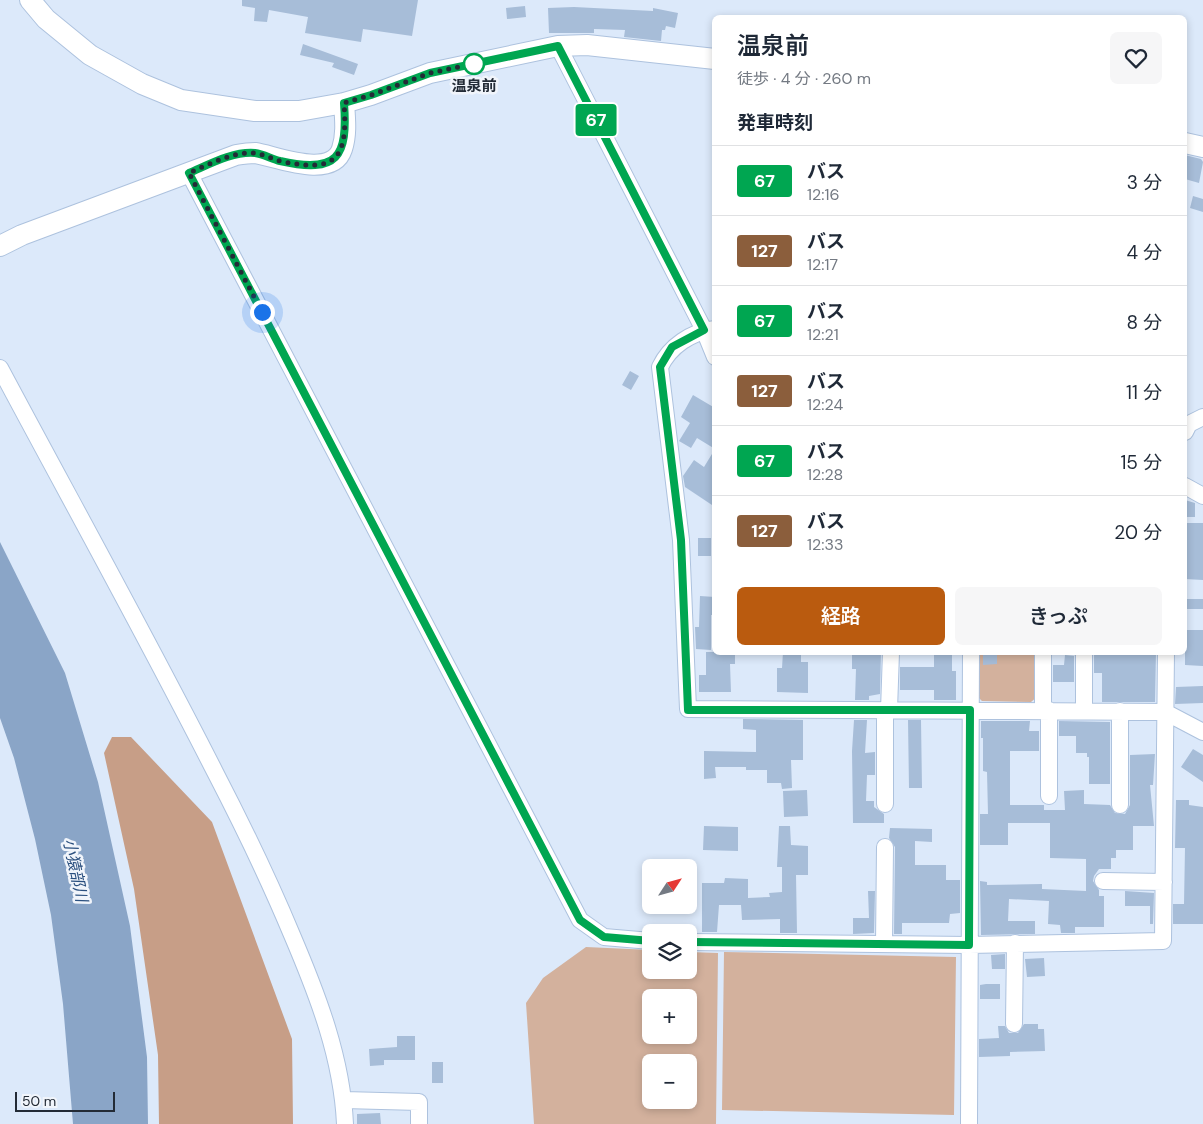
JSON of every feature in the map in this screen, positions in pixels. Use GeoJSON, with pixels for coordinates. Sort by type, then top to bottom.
{"type":"FeatureCollection","features":[{"type":"Feature","properties":{"kind":"street"},"geometry":{"type":"LineString","coordinates":[[30,0],[46,19],[90,55],[142,84],[182,100],[255,111],[299,111],[344,103],[430,73],[558,46],[587,45],[712,59]]}},
{"type":"Feature","properties":{"kind":"street"},"geometry":{"type":"LineString","coordinates":[[558,46],[710,330],[672,347],[660,367],[681,540],[688,710],[1084,710],[1165,712],[1203,732]]}},
{"type":"Feature","properties":{"kind":"street"},"geometry":{"type":"LineString","coordinates":[[0,246],[22,235],[236,155],[254,153],[281,161],[311,165],[329,162],[342,152],[346,129],[344,103]]}},
{"type":"Feature","properties":{"kind":"street"},"geometry":{"type":"LineString","coordinates":[[1187,143],[1203,147]]}},
{"type":"Feature","properties":{"kind":"street"},"geometry":{"type":"LineString","coordinates":[[189,173],[580,920],[604,937],[642,940]]}},
{"type":"Feature","properties":{"kind":"street"},"geometry":{"type":"LineString","coordinates":[[0,368],[181,705],[249,839],[302,958],[327,1023],[344,1100],[346,1124]]}},
{"type":"Feature","properties":{"kind":"street"},"geometry":{"type":"LineString","coordinates":[[1187,428],[1189,424],[1203,417]]}},
{"type":"Feature","properties":{"kind":"street"},"geometry":{"type":"LineString","coordinates":[[1187,487],[1203,496]]}},
{"type":"Feature","properties":{"kind":"street"},"geometry":{"type":"LineString","coordinates":[[885,804],[887,710],[891,655]]}},
{"type":"Feature","properties":{"kind":"street"},"geometry":{"type":"LineString","coordinates":[[969,1124],[970,655]]}},
{"type":"Feature","properties":{"kind":"street"},"geometry":{"type":"LineString","coordinates":[[1043,655],[1049,796]]}},
{"type":"Feature","properties":{"kind":"street"},"geometry":{"type":"LineString","coordinates":[[1084,655],[1084,710]]}},
{"type":"Feature","properties":{"kind":"street"},"geometry":{"type":"LineString","coordinates":[[697,942],[969,945],[1163,942],[1166,655]]}},
{"type":"Feature","properties":{"kind":"street"},"geometry":{"type":"LineString","coordinates":[[1120,711],[1120,805]]}},
{"type":"Feature","properties":{"kind":"street"},"geometry":{"type":"LineString","coordinates":[[884,944],[885,847]]}},
{"type":"Feature","properties":{"kind":"street"},"geometry":{"type":"LineString","coordinates":[[1103,881],[1164,882]]}},
{"type":"Feature","properties":{"kind":"street"},"geometry":{"type":"LineString","coordinates":[[1014,1024],[1015,943]]}},
{"type":"Feature","properties":{"kind":"street"},"geometry":{"type":"LineString","coordinates":[[344,1100],[419,1102],[419,1124]]}},
{"type":"Feature","properties":{"kind":"shaded area"},"geometry":{"type":"Polygon","coordinates":[[[978,655],[1038,655],[1038,696],[1031,702],[982,701],[977,696],[978,655]]]}},
{"type":"Feature","properties":{"kind":"shaded area"},"geometry":{"type":"Polygon","coordinates":[[[112,737],[131,737],[212,822],[292,1039],[293,1124],[159,1124],[158,1055],[134,889],[104,753],[112,737]]]}},
{"type":"Feature","properties":{"kind":"shaded area"},"geometry":{"type":"Polygon","coordinates":[[[586,947],[642,950],[642,979],[697,979],[697,952],[718,953],[716,1124],[534,1124],[526,1003],[543,978],[586,947]]]}},
{"type":"Feature","properties":{"kind":"shaded area"},"geometry":{"type":"Polygon","coordinates":[[[724,952],[956,957],[954,1115],[722,1110],[724,952]]]}},
{"type":"Feature","properties":{"kind":"water","name":"小猿部川"},"geometry":{"type":"Polygon","coordinates":[[[0,542],[65,673],[98,782],[130,926],[147,1057],[148,1124],[73,1124],[63,1004],[51,915],[35,839],[14,758],[0,718],[0,542]]]}},
{"type":"Feature","properties":{"kind":"building"},"geometry":{"type":"Polygon","coordinates":[[[242,0],[418,0],[412,36],[363,29],[361,42],[305,33],[308,17],[269,10],[267,22],[254,21],[255,8],[242,6],[242,0]]]}},
{"type":"Feature","properties":{"kind":"building"},"geometry":{"type":"Polygon","coordinates":[[[525,6],[526,17],[507,19],[506,8],[525,6]]]}},
{"type":"Feature","properties":{"kind":"building"},"geometry":{"type":"Polygon","coordinates":[[[574,7],[653,11],[653,8],[678,13],[675,28],[666,26],[665,30],[662,30],[661,41],[624,37],[625,30],[594,29],[594,33],[549,33],[548,8],[574,7]]]}},
{"type":"Feature","properties":{"kind":"building"},"geometry":{"type":"Polygon","coordinates":[[[303,44],[358,64],[354,75],[332,67],[334,63],[300,55],[303,44]]]}},
{"type":"Feature","properties":{"kind":"building"},"geometry":{"type":"Polygon","coordinates":[[[1187,156],[1201,159],[1203,162],[1199,183],[1187,180],[1187,156]]]}},
{"type":"Feature","properties":{"kind":"building"},"geometry":{"type":"Polygon","coordinates":[[[1193,196],[1203,199],[1203,212],[1190,208],[1193,196]]]}},
{"type":"Feature","properties":{"kind":"building"},"geometry":{"type":"Polygon","coordinates":[[[630,371],[639,376],[631,390],[622,385],[630,371]]]}},
{"type":"Feature","properties":{"kind":"building"},"geometry":{"type":"Polygon","coordinates":[[[693,395],[712,406],[712,447],[697,438],[691,448],[679,441],[690,423],[681,417],[693,395]]]}},
{"type":"Feature","properties":{"kind":"building"},"geometry":{"type":"Polygon","coordinates":[[[712,454],[712,505],[685,487],[683,476],[694,460],[704,467],[712,454]]]}},
{"type":"Feature","properties":{"kind":"building"},"geometry":{"type":"Polygon","coordinates":[[[1187,501],[1195,503],[1195,517],[1187,517],[1187,501]]]}},
{"type":"Feature","properties":{"kind":"building"},"geometry":{"type":"Polygon","coordinates":[[[1187,523],[1203,523],[1203,580],[1187,579],[1187,523]]]}},
{"type":"Feature","properties":{"kind":"building"},"geometry":{"type":"Polygon","coordinates":[[[698,538],[711,538],[711,556],[698,556],[698,538]]]}},
{"type":"Feature","properties":{"kind":"building"},"geometry":{"type":"Polygon","coordinates":[[[700,596],[712,597],[711,650],[696,649],[695,627],[699,627],[700,596]]]}},
{"type":"Feature","properties":{"kind":"building"},"geometry":{"type":"Polygon","coordinates":[[[1187,599],[1203,599],[1203,609],[1187,609],[1187,599]]]}},
{"type":"Feature","properties":{"kind":"building"},"geometry":{"type":"Polygon","coordinates":[[[1187,630],[1203,630],[1203,666],[1185,665],[1187,630]]]}},
{"type":"Feature","properties":{"kind":"building"},"geometry":{"type":"Polygon","coordinates":[[[706,652],[712,652],[712,655],[735,655],[735,664],[730,664],[731,692],[699,692],[699,675],[706,675],[706,652]]]}},
{"type":"Feature","properties":{"kind":"building"},"geometry":{"type":"Polygon","coordinates":[[[783,655],[801,655],[801,662],[808,662],[808,693],[777,692],[777,668],[782,668],[783,655]]]}},
{"type":"Feature","properties":{"kind":"building"},"geometry":{"type":"Polygon","coordinates":[[[852,655],[881,655],[880,694],[869,696],[869,700],[855,700],[856,669],[852,669],[852,655]]]}},
{"type":"Feature","properties":{"kind":"building"},"geometry":{"type":"Polygon","coordinates":[[[934,655],[952,655],[952,671],[956,671],[956,700],[934,700],[934,690],[900,690],[900,667],[934,667],[934,655]]]}},
{"type":"Feature","properties":{"kind":"building"},"geometry":{"type":"Polygon","coordinates":[[[983,655],[997,655],[997,664],[983,665],[983,655]]]}},
{"type":"Feature","properties":{"kind":"building"},"geometry":{"type":"Polygon","coordinates":[[[1065,655],[1074,656],[1074,682],[1053,682],[1053,665],[1064,665],[1065,655]]]}},
{"type":"Feature","properties":{"kind":"building"},"geometry":{"type":"Polygon","coordinates":[[[1094,655],[1156,655],[1155,702],[1102,702],[1102,673],[1094,673],[1094,655]]]}},
{"type":"Feature","properties":{"kind":"building"},"geometry":{"type":"Polygon","coordinates":[[[1203,686],[1203,703],[1175,704],[1176,687],[1203,686]]]}},
{"type":"Feature","properties":{"kind":"building"},"geometry":{"type":"Polygon","coordinates":[[[743,719],[803,720],[803,760],[791,760],[792,788],[782,789],[781,783],[767,783],[767,770],[746,770],[746,767],[715,767],[716,778],[704,779],[704,751],[756,752],[756,730],[743,729],[743,719]]]}},
{"type":"Feature","properties":{"kind":"building"},"geometry":{"type":"Polygon","coordinates":[[[854,720],[867,720],[865,753],[875,752],[875,775],[867,775],[866,801],[874,801],[874,807],[884,814],[884,823],[853,823],[852,751],[854,720]]]}},
{"type":"Feature","properties":{"kind":"building"},"geometry":{"type":"Polygon","coordinates":[[[908,720],[921,720],[922,788],[909,788],[908,720]]]}},
{"type":"Feature","properties":{"kind":"building"},"geometry":{"type":"Polygon","coordinates":[[[981,721],[1030,721],[1029,731],[1039,731],[1039,751],[1010,751],[1010,805],[1044,805],[1044,810],[1065,810],[1064,791],[1084,790],[1084,804],[1110,805],[1115,813],[1125,814],[1130,805],[1130,755],[1155,754],[1153,785],[1150,785],[1154,826],[1133,826],[1133,850],[1116,850],[1116,858],[1111,858],[1111,869],[1099,869],[1094,876],[1093,881],[1099,890],[1099,896],[1104,896],[1104,927],[1075,927],[1075,933],[1061,933],[1060,925],[1048,924],[1049,901],[1009,899],[1008,921],[1035,921],[1035,934],[981,935],[980,881],[987,882],[987,885],[1042,884],[1042,889],[1086,891],[1086,859],[1050,858],[1050,823],[1008,823],[1008,845],[980,845],[980,814],[988,814],[987,772],[983,771],[981,721]]]}},
{"type":"Feature","properties":{"kind":"building"},"geometry":{"type":"Polygon","coordinates":[[[1059,721],[1110,722],[1110,784],[1089,784],[1089,757],[1087,757],[1087,753],[1076,753],[1076,736],[1059,736],[1059,721]]]}},
{"type":"Feature","properties":{"kind":"building"},"geometry":{"type":"Polygon","coordinates":[[[1193,749],[1203,755],[1203,782],[1181,767],[1193,749]]]}},
{"type":"Feature","properties":{"kind":"building"},"geometry":{"type":"Polygon","coordinates":[[[807,790],[808,816],[784,817],[783,791],[807,790]]]}},
{"type":"Feature","properties":{"kind":"building"},"geometry":{"type":"Polygon","coordinates":[[[1176,800],[1189,800],[1189,805],[1203,807],[1203,924],[1173,924],[1173,904],[1184,904],[1185,848],[1175,848],[1176,800]]]}},
{"type":"Feature","properties":{"kind":"building"},"geometry":{"type":"Polygon","coordinates":[[[704,826],[738,827],[738,851],[703,850],[704,826]]]}},
{"type":"Feature","properties":{"kind":"building"},"geometry":{"type":"Polygon","coordinates":[[[779,826],[790,826],[791,845],[808,846],[808,875],[796,875],[797,933],[780,933],[780,919],[742,920],[741,905],[719,905],[717,932],[702,932],[702,883],[724,883],[725,878],[748,879],[748,898],[770,897],[769,893],[782,892],[782,867],[777,867],[779,826]]]}},
{"type":"Feature","properties":{"kind":"building"},"geometry":{"type":"Polygon","coordinates":[[[890,828],[932,829],[932,842],[915,841],[915,865],[946,865],[946,880],[960,880],[960,913],[950,914],[949,923],[902,923],[902,934],[894,934],[895,847],[889,838],[890,828]]]}},
{"type":"Feature","properties":{"kind":"building"},"geometry":{"type":"Polygon","coordinates":[[[868,891],[875,891],[874,933],[853,934],[853,918],[869,918],[868,891]]]}},
{"type":"Feature","properties":{"kind":"building"},"geometry":{"type":"Polygon","coordinates":[[[1125,891],[1154,893],[1153,924],[1150,924],[1150,906],[1125,906],[1125,891]]]}},
{"type":"Feature","properties":{"kind":"building"},"geometry":{"type":"Polygon","coordinates":[[[1005,954],[1005,969],[992,969],[991,955],[1005,954]]]}},
{"type":"Feature","properties":{"kind":"building"},"geometry":{"type":"Polygon","coordinates":[[[1044,958],[1045,976],[1027,977],[1025,959],[1044,958]]]}},
{"type":"Feature","properties":{"kind":"building"},"geometry":{"type":"Polygon","coordinates":[[[1000,984],[1000,999],[980,999],[980,985],[1000,984]]]}},
{"type":"Feature","properties":{"kind":"building"},"geometry":{"type":"Polygon","coordinates":[[[1024,1024],[1038,1024],[1038,1029],[1044,1029],[1045,1051],[1010,1052],[1010,1056],[979,1057],[979,1039],[999,1038],[998,1026],[1005,1026],[1009,1033],[1018,1033],[1024,1024]]]}},
{"type":"Feature","properties":{"kind":"building"},"geometry":{"type":"Polygon","coordinates":[[[397,1036],[415,1036],[415,1060],[384,1060],[384,1065],[370,1066],[369,1049],[397,1047],[397,1036]]]}},
{"type":"Feature","properties":{"kind":"building"},"geometry":{"type":"Polygon","coordinates":[[[432,1062],[443,1062],[443,1083],[432,1083],[432,1062]]]}},
{"type":"Feature","properties":{"kind":"building"},"geometry":{"type":"Polygon","coordinates":[[[380,1113],[381,1124],[357,1124],[357,1114],[380,1113]]]}},
{"type":"Feature","properties":{"kind":"bus line","name":"67"},"geometry":{"type":"LineString","coordinates":[[642,940],[604,937],[580,920],[189,173],[236,155],[254,153],[281,161],[311,165],[329,162],[342,152],[346,129],[344,103],[430,73],[558,46],[704,330],[672,347],[660,367],[681,540],[688,710],[970,710],[969,945],[697,942]]}},
{"type":"Feature","properties":{"kind":"place","name":"温泉前"},"geometry":{"type":"Point","coordinates":[474,64]}},
{"type":"Feature","properties":{"kind":"route"},"geometry":{"type":"LineString","coordinates":[[262,312],[189,173],[236,155],[254,153],[281,161],[311,165],[329,162],[342,152],[346,129],[344,103],[430,73],[477,63],[474,64]]}}]}
